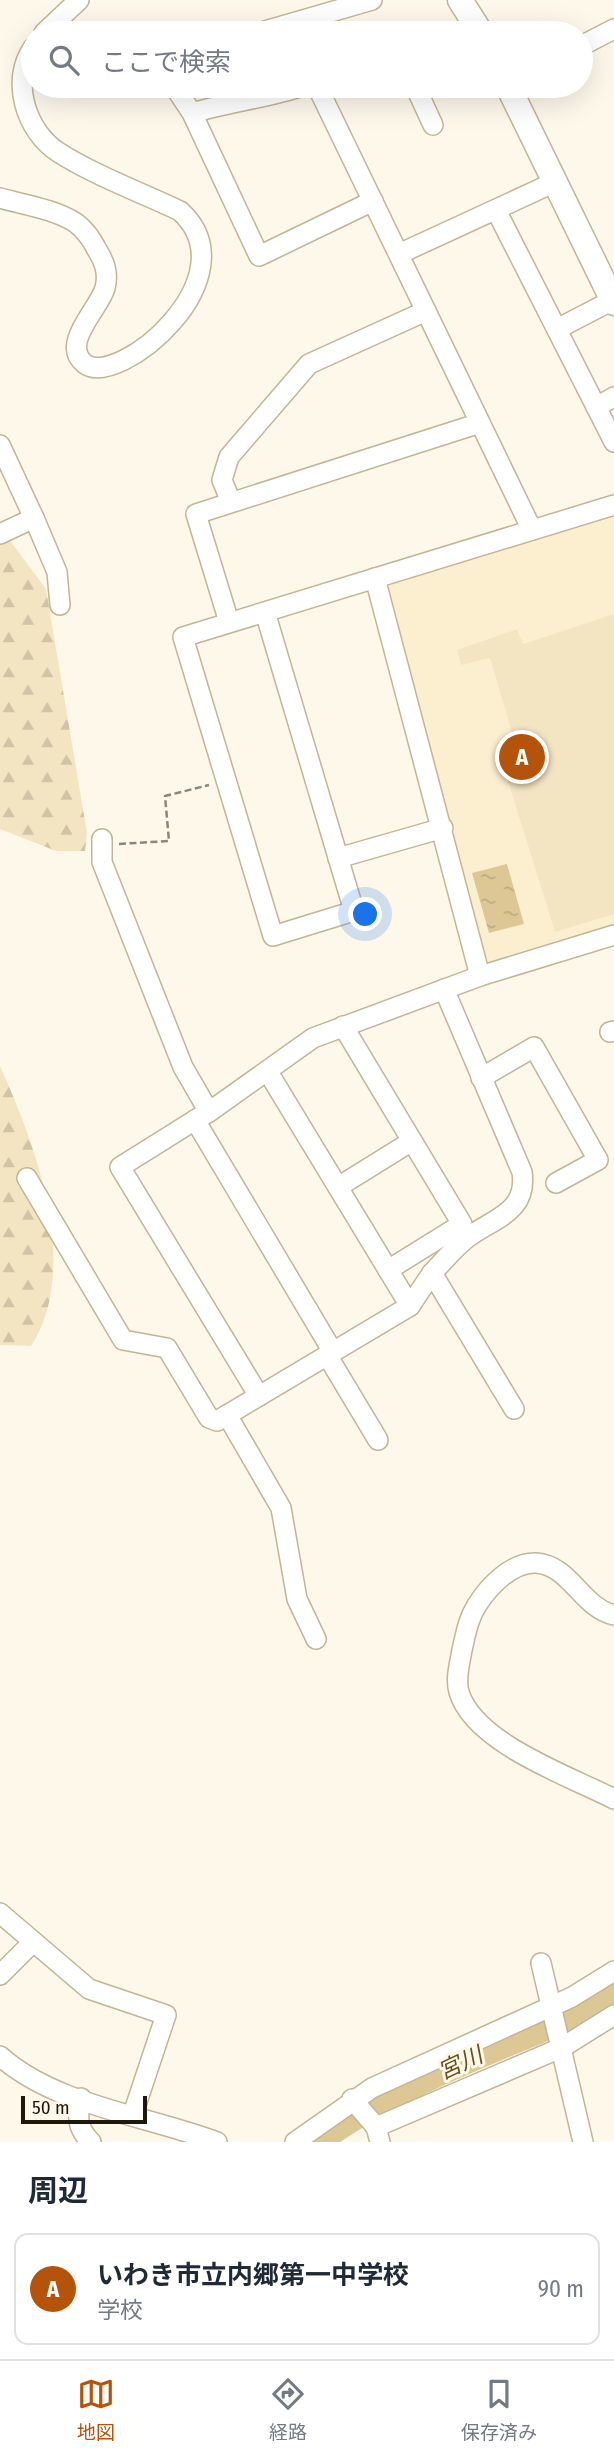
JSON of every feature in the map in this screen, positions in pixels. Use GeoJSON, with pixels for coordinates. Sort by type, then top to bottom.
{"type":"FeatureCollection","features":[{"type":"Feature","properties":{"kind":"street"},"geometry":{"type":"LineString","coordinates":[[57,21],[79,0]]}},
{"type":"Feature","properties":{"kind":"street"},"geometry":{"type":"LineString","coordinates":[[299,21],[372,0]]}},
{"type":"Feature","properties":{"kind":"street"},"geometry":{"type":"LineString","coordinates":[[460,0],[473,21]]}},
{"type":"Feature","properties":{"kind":"street"},"geometry":{"type":"LineString","coordinates":[[593,40],[614,29]]}},
{"type":"Feature","properties":{"kind":"street"},"geometry":{"type":"LineString","coordinates":[[0,198],[59,215],[77,224],[89,234],[104,262],[105,290],[81,329],[78,349],[82,362],[92,368],[107,368],[158,339],[177,320],[193,290],[201,262],[200,237],[193,223],[180,211],[57,151],[36,129],[25,108],[24,98]]}},
{"type":"Feature","properties":{"kind":"street"},"geometry":{"type":"LineString","coordinates":[[182,98],[192,113],[259,256],[373,201]]}},
{"type":"Feature","properties":{"kind":"street"},"geometry":{"type":"LineString","coordinates":[[192,113],[255,98]]}},
{"type":"Feature","properties":{"kind":"street"},"geometry":{"type":"LineString","coordinates":[[323,98],[532,530]]}},
{"type":"Feature","properties":{"kind":"street"},"geometry":{"type":"LineString","coordinates":[[421,98],[433,125]]}},
{"type":"Feature","properties":{"kind":"street"},"geometry":{"type":"LineString","coordinates":[[515,98],[613,302],[557,329]]}},
{"type":"Feature","properties":{"kind":"street"},"geometry":{"type":"LineString","coordinates":[[399,254],[555,182]]}},
{"type":"Feature","properties":{"kind":"street"},"geometry":{"type":"LineString","coordinates":[[496,210],[614,442]]}},
{"type":"Feature","properties":{"kind":"street"},"geometry":{"type":"LineString","coordinates":[[231,502],[222,480],[229,457],[309,364],[426,311]]}},
{"type":"Feature","properties":{"kind":"street"},"geometry":{"type":"LineString","coordinates":[[596,407],[614,397]]}},
{"type":"Feature","properties":{"kind":"street"},"geometry":{"type":"LineString","coordinates":[[229,622],[196,514],[480,423]]}},
{"type":"Feature","properties":{"kind":"street"},"geometry":{"type":"LineString","coordinates":[[0,445],[57,572],[60,604]]}},
{"type":"Feature","properties":{"kind":"street"},"geometry":{"type":"LineString","coordinates":[[265,611],[355,911],[273,936],[183,637],[229,622],[265,611],[375,578],[614,505]]}},
{"type":"Feature","properties":{"kind":"street"},"geometry":{"type":"LineString","coordinates":[[0,534],[34,518]]}},
{"type":"Feature","properties":{"kind":"street"},"geometry":{"type":"LineString","coordinates":[[375,578],[480,975]]}},
{"type":"Feature","properties":{"kind":"street"},"geometry":{"type":"LineString","coordinates":[[338,858],[443,828]]}},
{"type":"Feature","properties":{"kind":"street"},"geometry":{"type":"LineString","coordinates":[[102,842],[103,862],[202,1116],[378,1440]]}},
{"type":"Feature","properties":{"kind":"street"},"geometry":{"type":"LineString","coordinates":[[259,1396],[120,1167],[268,1072],[299,1046],[343,1026],[480,975],[614,935]]}},
{"type":"Feature","properties":{"kind":"street"},"geometry":{"type":"LineString","coordinates":[[27,1178],[123,1340],[167,1348],[209,1418],[217,1421],[410,1306],[432,1273],[466,1239],[513,1208],[524,1187],[522,1172],[444,989]]}},
{"type":"Feature","properties":{"kind":"street"},"geometry":{"type":"LineString","coordinates":[[343,1026],[462,1224],[388,1270]]}},
{"type":"Feature","properties":{"kind":"street"},"geometry":{"type":"LineString","coordinates":[[481,1078],[534,1047],[598,1160],[556,1183]]}},
{"type":"Feature","properties":{"kind":"street"},"geometry":{"type":"LineString","coordinates":[[268,1072],[410,1306]]}},
{"type":"Feature","properties":{"kind":"street"},"geometry":{"type":"LineString","coordinates":[[338,1187],[412,1141]]}},
{"type":"Feature","properties":{"kind":"street"},"geometry":{"type":"LineString","coordinates":[[432,1273],[514,1409]]}},
{"type":"Feature","properties":{"kind":"street"},"geometry":{"type":"LineString","coordinates":[[227,1415],[281,1508],[297,1599],[316,1639]]}},
{"type":"Feature","properties":{"kind":"street"},"geometry":{"type":"LineString","coordinates":[[614,1615],[596,1608],[554,1569],[538,1563],[511,1569],[482,1597],[469,1618],[457,1676],[458,1691],[467,1710],[487,1731],[510,1747],[614,1798]]}},
{"type":"Feature","properties":{"kind":"street"},"geometry":{"type":"LineString","coordinates":[[0,1913],[89,1990],[166,2015],[133,2114]]}},
{"type":"Feature","properties":{"kind":"street"},"geometry":{"type":"LineString","coordinates":[[0,1975],[33,1942]]}},
{"type":"Feature","properties":{"kind":"street"},"geometry":{"type":"LineString","coordinates":[[541,1963],[551,2010],[562,2043],[583,2142]]}},
{"type":"Feature","properties":{"kind":"street"},"geometry":{"type":"LineString","coordinates":[[295,2142],[355,2103],[551,2010],[614,1971]]}},
{"type":"Feature","properties":{"kind":"street"},"geometry":{"type":"LineString","coordinates":[[355,2103],[376,2130],[562,2043],[614,2015]]}},
{"type":"Feature","properties":{"kind":"street"},"geometry":{"type":"LineString","coordinates":[[4,2067],[45,2088],[217,2142]]}},
{"type":"Feature","properties":{"kind":"street"},"geometry":{"type":"LineString","coordinates":[[81,2098],[78,2117],[80,2131],[91,2142]]}},
{"type":"Feature","properties":{"kind":"path"},"geometry":{"type":"LineString","coordinates":[[102,842],[169,841],[165,796],[226,781]]}},
{"type":"Feature","properties":{"kind":"shaded area"},"geometry":{"type":"Polygon","coordinates":[[[614,514],[614,924],[484,963],[387,590],[397,578],[614,514]]]}},
{"type":"Feature","properties":{"kind":"green space"},"geometry":{"type":"Polygon","coordinates":[[[0,527],[46,589],[87,833],[85,851],[56,851],[0,829],[0,527]]]}},
{"type":"Feature","properties":{"kind":"green space"},"geometry":{"type":"Polygon","coordinates":[[[614,614],[614,914],[555,932],[507,778],[524,773],[490,658],[461,665],[457,650],[517,629],[523,644],[614,614]]]}},
{"type":"Feature","properties":{"kind":"green space"},"geometry":{"type":"Polygon","coordinates":[[[0,1066],[39,1168],[53,1243],[53,1280],[46,1314],[31,1346],[0,1345],[0,1066]]]}},
{"type":"Feature","properties":{"kind":"water"},"geometry":{"type":"Polygon","coordinates":[[[507,864],[524,924],[489,933],[472,873],[507,864]]]}},
{"type":"Feature","properties":{"kind":"waterway","name":"宮川"},"geometry":{"type":"LineString","coordinates":[[314,2142],[349,2119],[422,2079],[614,1997]]}},
{"type":"Feature","properties":{"kind":"place","name":"いわき市立内郷第一中学校"},"geometry":{"type":"Point","coordinates":[522,757]}}]}
